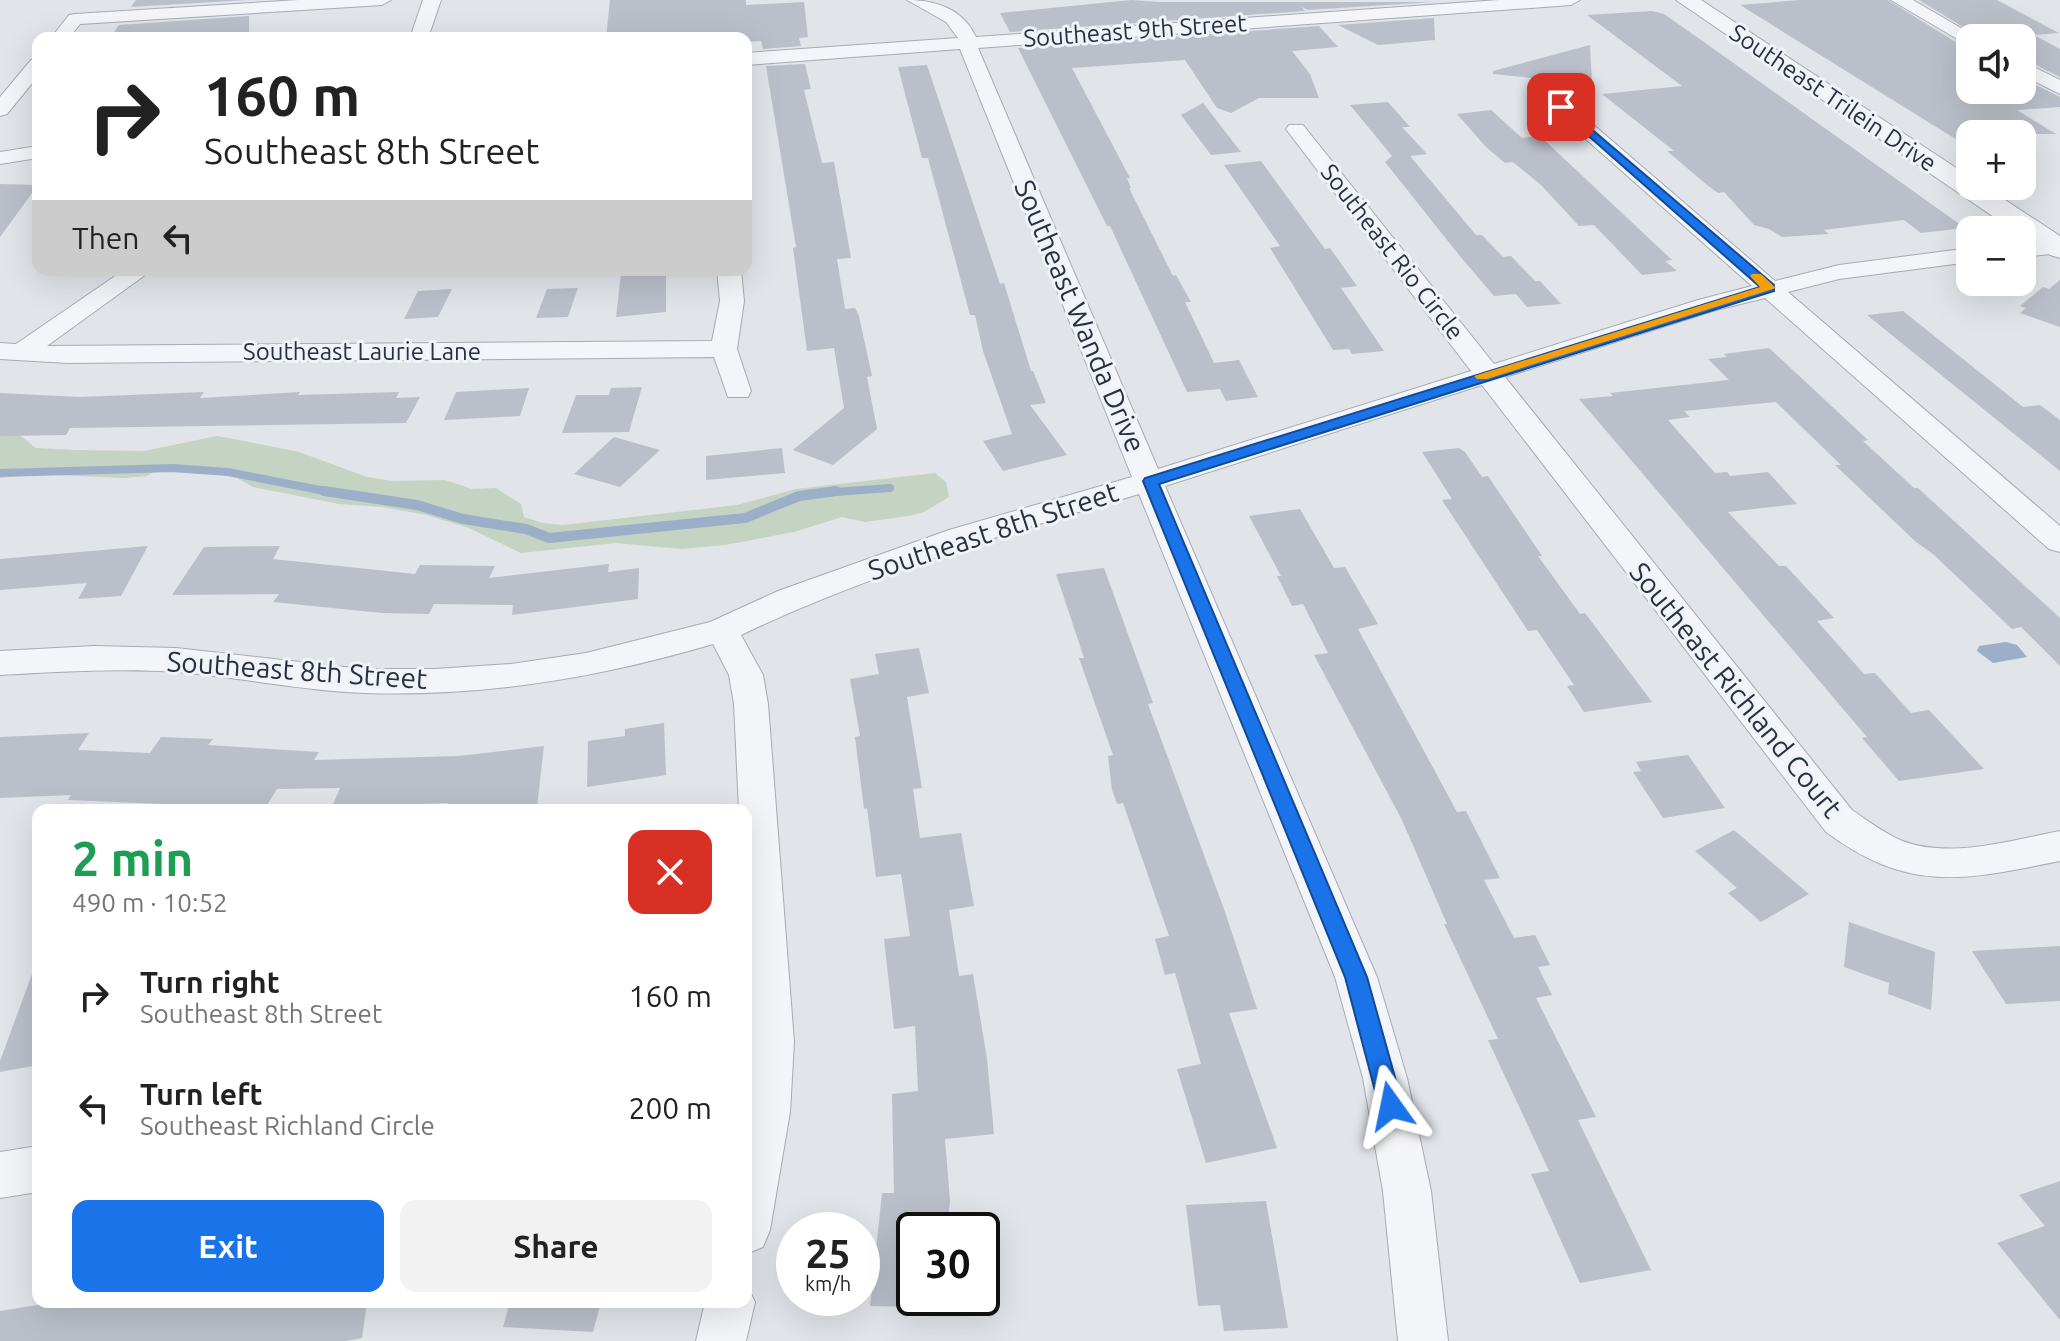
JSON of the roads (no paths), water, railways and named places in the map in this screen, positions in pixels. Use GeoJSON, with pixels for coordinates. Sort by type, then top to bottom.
{"type":"FeatureCollection","features":[{"type":"Feature","properties":{"kind":"street"},"geometry":{"type":"LineString","coordinates":[[65,32],[75,19],[201,6],[382,0]]}},
{"type":"Feature","properties":{"kind":"street"},"geometry":{"type":"LineString","coordinates":[[421,32],[432,0]]}},
{"type":"Feature","properties":{"kind":"street","name":"Southeast Wanda Drive"},"geometry":{"type":"LineString","coordinates":[[916,0],[954,19],[969,43],[969,52],[1356,977],[1385,1078],[1404,1177],[1423,1341]]}},
{"type":"Feature","properties":{"kind":"street","name":"Southeast 9th Street"},"geometry":{"type":"LineString","coordinates":[[752,59],[1571,0]]}},
{"type":"Feature","properties":{"kind":"street","name":"Southeast Trilein Drive"},"geometry":{"type":"LineString","coordinates":[[1687,0],[2059,247]]}},
{"type":"Feature","properties":{"kind":"street"},"geometry":{"type":"LineString","coordinates":[[1900,0],[1956,31]]}},
{"type":"Feature","properties":{"kind":"street"},"geometry":{"type":"LineString","coordinates":[[0,110],[32,71]]}},
{"type":"Feature","properties":{"kind":"street"},"geometry":{"type":"LineString","coordinates":[[2036,75],[2060,88]]}},
{"type":"Feature","properties":{"kind":"street"},"geometry":{"type":"LineString","coordinates":[[1561,107],[2060,542]]}},
{"type":"Feature","properties":{"kind":"street","name":"Southeast Rio Circle"},"geometry":{"type":"LineString","coordinates":[[1296,129],[1487,375]]}},
{"type":"Feature","properties":{"kind":"street"},"geometry":{"type":"LineString","coordinates":[[0,158],[32,153]]}},
{"type":"Feature","properties":{"kind":"street"},"geometry":{"type":"LineString","coordinates":[[2036,249],[2059,247]]}},
{"type":"Feature","properties":{"kind":"street","name":"Southeast 8th Street"},"geometry":{"type":"LineString","coordinates":[[0,663],[94,658],[176,660],[362,681],[435,681],[511,676],[586,665],[658,649],[722,630],[789,599],[898,558],[1770,288],[1839,272],[1956,257]]}},
{"type":"Feature","properties":{"kind":"street"},"geometry":{"type":"LineString","coordinates":[[10,352],[130,276]]}},
{"type":"Feature","properties":{"kind":"street"},"geometry":{"type":"LineString","coordinates":[[730,276],[732,301],[724,349],[738,391]]}},
{"type":"Feature","properties":{"kind":"street","name":"Southeast Laurie Lane"},"geometry":{"type":"LineString","coordinates":[[10,352],[724,349]]}},
{"type":"Feature","properties":{"kind":"street","name":"Southeast Richland Court"},"geometry":{"type":"LineString","coordinates":[[1487,375],[1825,807],[1855,835],[1889,854],[1945,865],[2060,846]]}},
{"type":"Feature","properties":{"kind":"street"},"geometry":{"type":"LineString","coordinates":[[722,630],[746,675],[751,704],[759,1044],[767,1112],[752,1196]]}},
{"type":"Feature","properties":{"kind":"street"},"geometry":{"type":"LineString","coordinates":[[0,1175],[32,1170]]}},
{"type":"Feature","properties":{"kind":"street"},"geometry":{"type":"LineString","coordinates":[[721,1341],[729,1308]]}},
{"type":"Feature","properties":{"kind":"water"},"geometry":{"type":"Polygon","coordinates":[[[2006,642],[2017,645],[2027,657],[1993,663],[1977,651],[1979,646],[2006,642]]]}},
{"type":"Feature","properties":{"kind":"waterway"},"geometry":{"type":"LineString","coordinates":[[0,473],[172,468],[228,472],[327,492]]}},
{"type":"Feature","properties":{"kind":"waterway"},"geometry":{"type":"LineString","coordinates":[[822,493],[890,488]]}},
{"type":"Feature","properties":{"kind":"waterway"},"geometry":{"type":"LineString","coordinates":[[327,492],[417,505],[463,519],[526,529],[549,538],[745,518],[799,496],[836,491]]}},
{"type":"Feature","properties":{"kind":"waterway"},"geometry":{"type":"LineString","coordinates":[[327,492],[335,493]]}}]}
